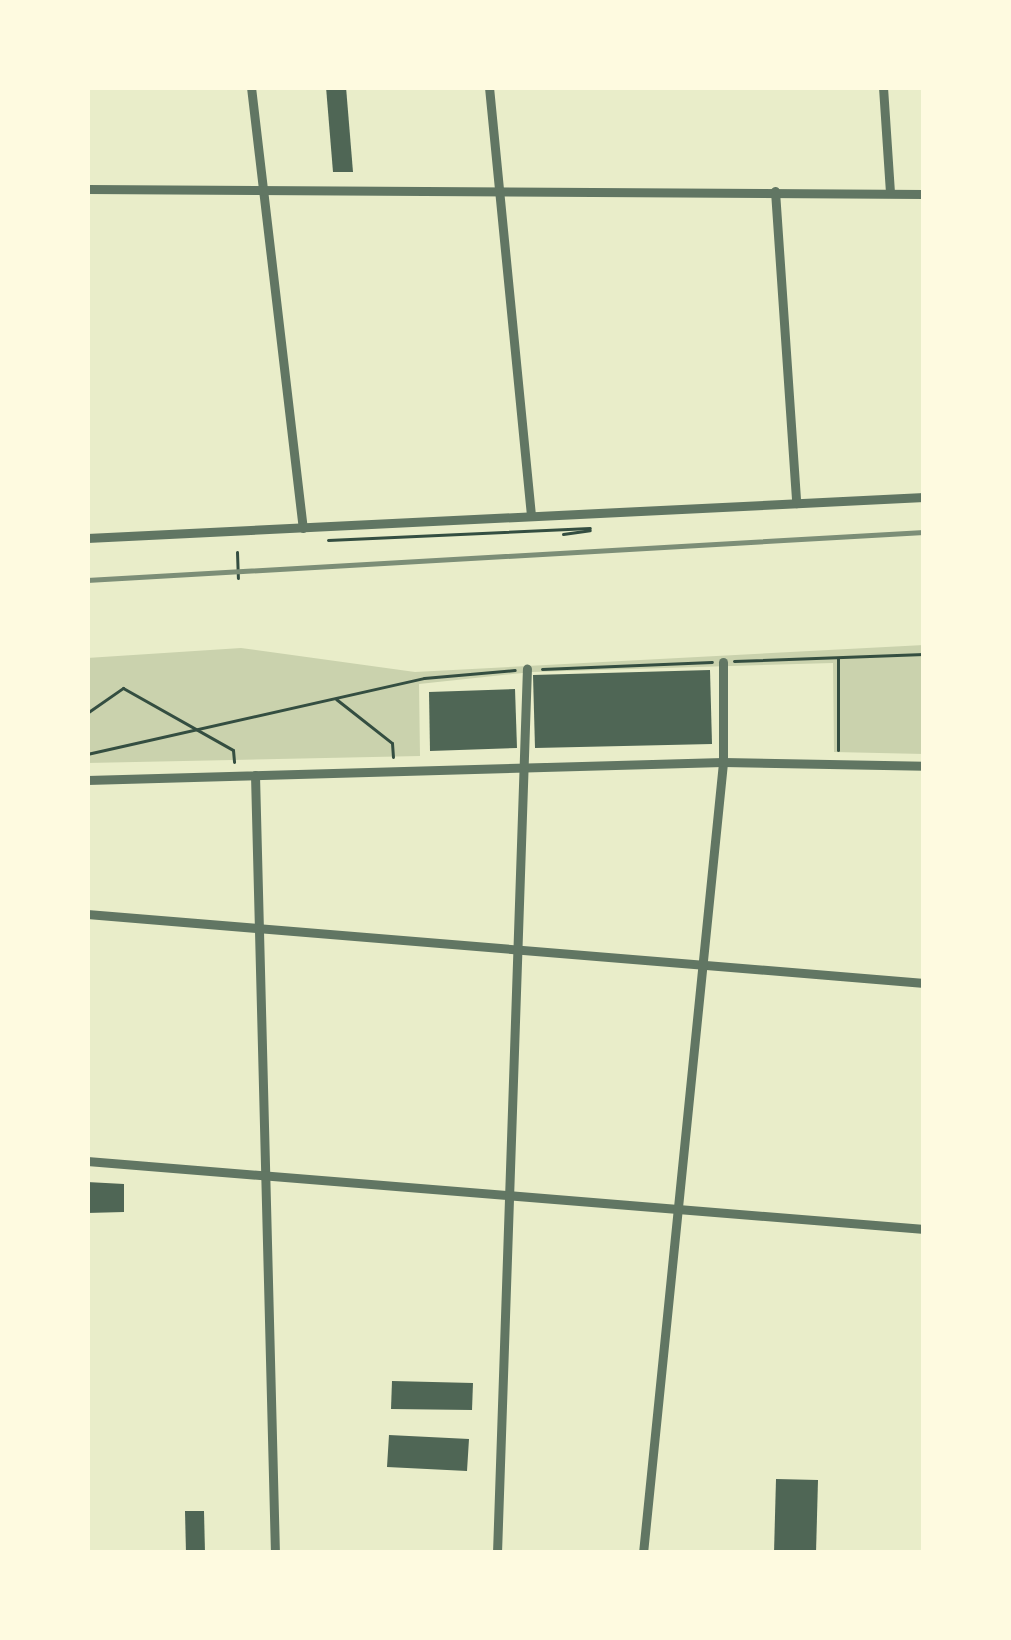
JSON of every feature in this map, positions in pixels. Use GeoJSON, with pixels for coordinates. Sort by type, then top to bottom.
{"type":"FeatureCollection","features":[{"type":"Feature","properties":{"kind":"street"},"geometry":{"type":"LineString","coordinates":[[251,87],[303,529]]}},
{"type":"Feature","properties":{"kind":"street"},"geometry":{"type":"LineString","coordinates":[[489,87],[531,513]]}},
{"type":"Feature","properties":{"kind":"street"},"geometry":{"type":"LineString","coordinates":[[883,87],[890,194]]}},
{"type":"Feature","properties":{"kind":"street"},"geometry":{"type":"LineString","coordinates":[[87,189],[924,194]]}},
{"type":"Feature","properties":{"kind":"street"},"geometry":{"type":"LineString","coordinates":[[775,191],[796,503]]}},
{"type":"Feature","properties":{"kind":"street"},"geometry":{"type":"LineString","coordinates":[[87,538],[924,496]]}},
{"type":"Feature","properties":{"kind":"street"},"geometry":{"type":"LineString","coordinates":[[644,1553],[723,762],[723,662]]}},
{"type":"Feature","properties":{"kind":"street"},"geometry":{"type":"LineString","coordinates":[[497,1553],[523,947],[527,669]]}},
{"type":"Feature","properties":{"kind":"street"},"geometry":{"type":"LineString","coordinates":[[87,780],[723,762],[924,766]]}},
{"type":"Feature","properties":{"kind":"street"},"geometry":{"type":"LineString","coordinates":[[255,775],[275,1553]]}},
{"type":"Feature","properties":{"kind":"street"},"geometry":{"type":"LineString","coordinates":[[87,914],[924,983]]}},
{"type":"Feature","properties":{"kind":"street"},"geometry":{"type":"LineString","coordinates":[[87,1161],[924,1229]]}},
{"type":"Feature","properties":{"kind":"path"},"geometry":{"type":"LineString","coordinates":[[327,541],[590,528],[563,535]]}},
{"type":"Feature","properties":{"kind":"path"},"geometry":{"type":"LineString","coordinates":[[231,545],[255,544]]}},
{"type":"Feature","properties":{"kind":"path"},"geometry":{"type":"LineString","coordinates":[[237,553],[238,578]]}},
{"type":"Feature","properties":{"kind":"path"},"geometry":{"type":"LineString","coordinates":[[87,754],[424,678],[527,669],[924,654]]}},
{"type":"Feature","properties":{"kind":"path"},"geometry":{"type":"LineString","coordinates":[[838,658],[838,764]]}},
{"type":"Feature","properties":{"kind":"path"},"geometry":{"type":"LineString","coordinates":[[87,713],[123,688],[233,750],[235,776]]}},
{"type":"Feature","properties":{"kind":"path"},"geometry":{"type":"LineString","coordinates":[[334,698],[392,742],[394,770]]}},
{"type":"Feature","properties":{"kind":"green space"},"geometry":{"type":"Polygon","coordinates":[[[924,645],[924,754],[834,752],[833,663],[532,672],[419,684],[420,756],[87,763],[87,658],[241,648],[415,672],[924,645]]]}},
{"type":"Feature","properties":{"kind":"building"},"geometry":{"type":"Polygon","coordinates":[[[326,87],[346,87],[353,172],[333,172],[326,87]]]}},
{"type":"Feature","properties":{"kind":"building"},"geometry":{"type":"Polygon","coordinates":[[[710,670],[712,744],[535,748],[533,675],[710,670]]]}},
{"type":"Feature","properties":{"kind":"building"},"geometry":{"type":"Polygon","coordinates":[[[515,689],[517,748],[430,751],[429,692],[515,689]]]}},
{"type":"Feature","properties":{"kind":"building"},"geometry":{"type":"Polygon","coordinates":[[[87,1182],[124,1184],[124,1212],[87,1213],[87,1182]]]}},
{"type":"Feature","properties":{"kind":"building"},"geometry":{"type":"Polygon","coordinates":[[[392,1381],[473,1383],[472,1410],[391,1409],[392,1381]]]}},
{"type":"Feature","properties":{"kind":"building"},"geometry":{"type":"Polygon","coordinates":[[[389,1435],[469,1439],[467,1471],[387,1467],[389,1435]]]}},
{"type":"Feature","properties":{"kind":"building"},"geometry":{"type":"Polygon","coordinates":[[[776,1479],[818,1480],[816,1553],[774,1553],[776,1479]]]}},
{"type":"Feature","properties":{"kind":"building"},"geometry":{"type":"Polygon","coordinates":[[[185,1511],[204,1511],[205,1553],[186,1553],[185,1511]]]}},
{"type":"Feature","properties":{"kind":"railway"},"geometry":{"type":"LineString","coordinates":[[87,580],[924,532]]}}]}
